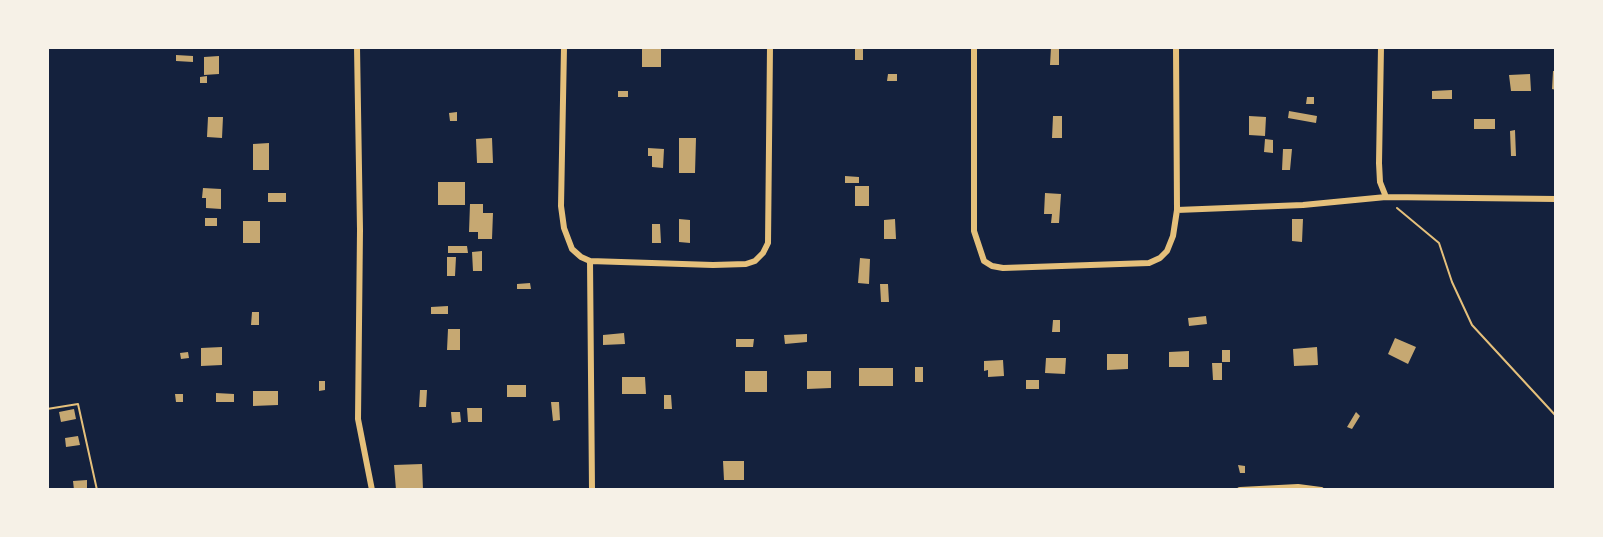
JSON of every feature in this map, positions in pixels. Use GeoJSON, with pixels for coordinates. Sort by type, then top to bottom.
{"type":"FeatureCollection","features":[{"type":"Feature","properties":{"kind":"street"},"geometry":{"type":"LineString","coordinates":[[357,47],[360,230],[358,419],[372,490]]}},
{"type":"Feature","properties":{"kind":"street"},"geometry":{"type":"LineString","coordinates":[[564,47],[561,206],[564,228],[572,249],[590,261],[735,265],[755,261],[768,243],[770,47]]}},
{"type":"Feature","properties":{"kind":"street"},"geometry":{"type":"LineString","coordinates":[[974,47],[974,231],[984,261],[992,267],[1003,268],[1149,263],[1167,251],[1173,236],[1177,210],[1176,47]]}},
{"type":"Feature","properties":{"kind":"street"},"geometry":{"type":"LineString","coordinates":[[1381,47],[1379,163],[1380,182],[1386,198]]}},
{"type":"Feature","properties":{"kind":"street"},"geometry":{"type":"LineString","coordinates":[[1177,210],[1303,205],[1386,198],[1556,199]]}},
{"type":"Feature","properties":{"kind":"street"},"geometry":{"type":"LineString","coordinates":[[590,261],[592,490]]}},
{"type":"Feature","properties":{"kind":"street"},"geometry":{"type":"LineString","coordinates":[[1240,490],[1298,487],[1321,490]]}},
{"type":"Feature","properties":{"kind":"path"},"geometry":{"type":"LineString","coordinates":[[1386,198],[1439,243],[1451,282],[1472,325],[1556,416]]}},
{"type":"Feature","properties":{"kind":"path"},"geometry":{"type":"LineString","coordinates":[[47,409],[78,404],[97,490]]}},
{"type":"Feature","properties":{"kind":"building"},"geometry":{"type":"Polygon","coordinates":[[[642,47],[661,47],[661,67],[642,67],[642,47]]]}},
{"type":"Feature","properties":{"kind":"building"},"geometry":{"type":"Polygon","coordinates":[[[855,47],[863,47],[863,60],[855,60],[855,47]]]}},
{"type":"Feature","properties":{"kind":"building"},"geometry":{"type":"Polygon","coordinates":[[[1051,47],[1059,47],[1059,65],[1050,65],[1051,47]]]}},
{"type":"Feature","properties":{"kind":"building"},"geometry":{"type":"Polygon","coordinates":[[[176,55],[193,56],[193,62],[176,61],[176,55]]]}},
{"type":"Feature","properties":{"kind":"building"},"geometry":{"type":"Polygon","coordinates":[[[219,56],[219,74],[204,75],[204,57],[219,56]]]}},
{"type":"Feature","properties":{"kind":"building"},"geometry":{"type":"Polygon","coordinates":[[[1553,71],[1556,71],[1556,90],[1552,89],[1553,71]]]}},
{"type":"Feature","properties":{"kind":"building"},"geometry":{"type":"Polygon","coordinates":[[[888,74],[897,74],[897,81],[887,81],[888,74]]]}},
{"type":"Feature","properties":{"kind":"building"},"geometry":{"type":"Polygon","coordinates":[[[1530,74],[1531,91],[1511,91],[1509,75],[1530,74]]]}},
{"type":"Feature","properties":{"kind":"building"},"geometry":{"type":"Polygon","coordinates":[[[207,76],[207,83],[200,83],[200,77],[207,76]]]}},
{"type":"Feature","properties":{"kind":"building"},"geometry":{"type":"Polygon","coordinates":[[[1452,90],[1452,99],[1432,99],[1432,91],[1452,90]]]}},
{"type":"Feature","properties":{"kind":"building"},"geometry":{"type":"Polygon","coordinates":[[[618,91],[628,91],[628,97],[618,97],[618,91]]]}},
{"type":"Feature","properties":{"kind":"building"},"geometry":{"type":"Polygon","coordinates":[[[1307,97],[1314,97],[1314,104],[1306,104],[1307,97]]]}},
{"type":"Feature","properties":{"kind":"building"},"geometry":{"type":"Polygon","coordinates":[[[1289,111],[1317,116],[1316,123],[1288,118],[1289,111]]]}},
{"type":"Feature","properties":{"kind":"building"},"geometry":{"type":"Polygon","coordinates":[[[457,112],[457,121],[450,121],[449,113],[457,112]]]}},
{"type":"Feature","properties":{"kind":"building"},"geometry":{"type":"Polygon","coordinates":[[[1053,116],[1062,116],[1062,138],[1052,138],[1053,116]]]}},
{"type":"Feature","properties":{"kind":"building"},"geometry":{"type":"Polygon","coordinates":[[[1249,116],[1266,117],[1265,136],[1249,135],[1249,116]]]}},
{"type":"Feature","properties":{"kind":"building"},"geometry":{"type":"Polygon","coordinates":[[[208,117],[223,117],[222,138],[207,137],[208,117]]]}},
{"type":"Feature","properties":{"kind":"building"},"geometry":{"type":"Polygon","coordinates":[[[1474,119],[1495,119],[1495,129],[1474,129],[1474,119]]]}},
{"type":"Feature","properties":{"kind":"building"},"geometry":{"type":"Polygon","coordinates":[[[1515,130],[1516,156],[1511,156],[1510,131],[1515,130]]]}},
{"type":"Feature","properties":{"kind":"building"},"geometry":{"type":"Polygon","coordinates":[[[492,138],[493,163],[477,163],[476,139],[492,138]]]}},
{"type":"Feature","properties":{"kind":"building"},"geometry":{"type":"Polygon","coordinates":[[[679,138],[696,138],[695,173],[679,173],[679,138]]]}},
{"type":"Feature","properties":{"kind":"building"},"geometry":{"type":"Polygon","coordinates":[[[1265,139],[1273,140],[1273,153],[1264,152],[1265,139]]]}},
{"type":"Feature","properties":{"kind":"building"},"geometry":{"type":"Polygon","coordinates":[[[269,143],[269,170],[253,170],[253,144],[269,143]]]}},
{"type":"Feature","properties":{"kind":"building"},"geometry":{"type":"Polygon","coordinates":[[[648,148],[664,149],[663,168],[652,167],[652,156],[648,156],[648,148]]]}},
{"type":"Feature","properties":{"kind":"building"},"geometry":{"type":"Polygon","coordinates":[[[1283,149],[1292,149],[1290,170],[1282,170],[1283,149]]]}},
{"type":"Feature","properties":{"kind":"building"},"geometry":{"type":"Polygon","coordinates":[[[845,176],[859,177],[859,183],[845,183],[845,176]]]}},
{"type":"Feature","properties":{"kind":"building"},"geometry":{"type":"Polygon","coordinates":[[[438,182],[465,182],[465,205],[438,205],[438,182]]]}},
{"type":"Feature","properties":{"kind":"building"},"geometry":{"type":"Polygon","coordinates":[[[855,186],[869,186],[869,206],[855,206],[855,186]]]}},
{"type":"Feature","properties":{"kind":"building"},"geometry":{"type":"Polygon","coordinates":[[[203,188],[221,189],[221,209],[206,208],[206,198],[202,198],[203,188]]]}},
{"type":"Feature","properties":{"kind":"building"},"geometry":{"type":"Polygon","coordinates":[[[268,193],[286,193],[286,202],[268,202],[268,193]]]}},
{"type":"Feature","properties":{"kind":"building"},"geometry":{"type":"Polygon","coordinates":[[[1045,193],[1061,194],[1059,223],[1051,223],[1052,214],[1044,214],[1045,193]]]}},
{"type":"Feature","properties":{"kind":"building"},"geometry":{"type":"Polygon","coordinates":[[[470,204],[483,204],[483,213],[493,213],[492,239],[478,239],[478,232],[469,232],[470,204]]]}},
{"type":"Feature","properties":{"kind":"building"},"geometry":{"type":"Polygon","coordinates":[[[205,218],[217,218],[217,226],[205,226],[205,218]]]}},
{"type":"Feature","properties":{"kind":"building"},"geometry":{"type":"Polygon","coordinates":[[[679,219],[690,220],[690,243],[679,242],[679,219]]]}},
{"type":"Feature","properties":{"kind":"building"},"geometry":{"type":"Polygon","coordinates":[[[895,219],[896,239],[884,239],[884,220],[895,219]]]}},
{"type":"Feature","properties":{"kind":"building"},"geometry":{"type":"Polygon","coordinates":[[[1292,219],[1303,219],[1302,242],[1292,241],[1292,219]]]}},
{"type":"Feature","properties":{"kind":"building"},"geometry":{"type":"Polygon","coordinates":[[[243,221],[260,221],[260,243],[243,243],[243,221]]]}},
{"type":"Feature","properties":{"kind":"building"},"geometry":{"type":"Polygon","coordinates":[[[652,224],[660,224],[661,243],[652,243],[652,224]]]}},
{"type":"Feature","properties":{"kind":"building"},"geometry":{"type":"Polygon","coordinates":[[[448,246],[467,246],[468,253],[448,253],[448,246]]]}},
{"type":"Feature","properties":{"kind":"building"},"geometry":{"type":"Polygon","coordinates":[[[482,251],[482,271],[473,271],[472,252],[482,251]]]}},
{"type":"Feature","properties":{"kind":"building"},"geometry":{"type":"Polygon","coordinates":[[[447,257],[456,257],[455,276],[447,276],[447,257]]]}},
{"type":"Feature","properties":{"kind":"building"},"geometry":{"type":"Polygon","coordinates":[[[860,258],[870,259],[869,284],[858,283],[860,258]]]}},
{"type":"Feature","properties":{"kind":"building"},"geometry":{"type":"Polygon","coordinates":[[[530,283],[531,289],[517,289],[517,284],[530,283]]]}},
{"type":"Feature","properties":{"kind":"building"},"geometry":{"type":"Polygon","coordinates":[[[880,284],[888,284],[889,302],[881,302],[880,284]]]}},
{"type":"Feature","properties":{"kind":"building"},"geometry":{"type":"Polygon","coordinates":[[[448,306],[448,314],[431,314],[431,307],[448,306]]]}},
{"type":"Feature","properties":{"kind":"building"},"geometry":{"type":"Polygon","coordinates":[[[252,312],[259,312],[259,325],[251,325],[252,312]]]}},
{"type":"Feature","properties":{"kind":"building"},"geometry":{"type":"Polygon","coordinates":[[[1206,316],[1207,324],[1189,326],[1188,318],[1206,316]]]}},
{"type":"Feature","properties":{"kind":"building"},"geometry":{"type":"Polygon","coordinates":[[[1053,320],[1060,320],[1060,332],[1052,332],[1053,320]]]}},
{"type":"Feature","properties":{"kind":"building"},"geometry":{"type":"Polygon","coordinates":[[[448,329],[460,329],[460,350],[447,350],[448,329]]]}},
{"type":"Feature","properties":{"kind":"building"},"geometry":{"type":"Polygon","coordinates":[[[624,333],[625,344],[603,345],[603,335],[624,333]]]}},
{"type":"Feature","properties":{"kind":"building"},"geometry":{"type":"Polygon","coordinates":[[[807,334],[807,342],[785,344],[784,335],[807,334]]]}},
{"type":"Feature","properties":{"kind":"building"},"geometry":{"type":"Polygon","coordinates":[[[1395,338],[1416,347],[1408,364],[1388,354],[1395,338]]]}},
{"type":"Feature","properties":{"kind":"building"},"geometry":{"type":"Polygon","coordinates":[[[736,339],[754,339],[753,347],[736,347],[736,339]]]}},
{"type":"Feature","properties":{"kind":"building"},"geometry":{"type":"Polygon","coordinates":[[[222,347],[222,365],[201,366],[201,348],[222,347]]]}},
{"type":"Feature","properties":{"kind":"building"},"geometry":{"type":"Polygon","coordinates":[[[1317,347],[1318,365],[1294,366],[1293,349],[1317,347]]]}},
{"type":"Feature","properties":{"kind":"building"},"geometry":{"type":"Polygon","coordinates":[[[1222,350],[1230,350],[1230,362],[1222,362],[1222,350]]]}},
{"type":"Feature","properties":{"kind":"building"},"geometry":{"type":"Polygon","coordinates":[[[1189,351],[1189,367],[1169,367],[1169,352],[1189,351]]]}},
{"type":"Feature","properties":{"kind":"building"},"geometry":{"type":"Polygon","coordinates":[[[188,352],[189,358],[181,359],[180,353],[188,352]]]}},
{"type":"Feature","properties":{"kind":"building"},"geometry":{"type":"Polygon","coordinates":[[[1107,354],[1128,354],[1128,369],[1107,370],[1107,354]]]}},
{"type":"Feature","properties":{"kind":"building"},"geometry":{"type":"Polygon","coordinates":[[[1046,358],[1066,358],[1065,374],[1045,373],[1046,358]]]}},
{"type":"Feature","properties":{"kind":"building"},"geometry":{"type":"Polygon","coordinates":[[[1003,360],[1004,376],[988,377],[988,370],[984,371],[984,361],[1003,360]]]}},
{"type":"Feature","properties":{"kind":"building"},"geometry":{"type":"Polygon","coordinates":[[[1212,363],[1222,363],[1222,380],[1213,380],[1212,363]]]}},
{"type":"Feature","properties":{"kind":"building"},"geometry":{"type":"Polygon","coordinates":[[[915,367],[923,367],[923,382],[915,382],[915,367]]]}},
{"type":"Feature","properties":{"kind":"building"},"geometry":{"type":"Polygon","coordinates":[[[859,368],[893,368],[893,386],[859,386],[859,368]]]}},
{"type":"Feature","properties":{"kind":"building"},"geometry":{"type":"Polygon","coordinates":[[[745,371],[767,371],[767,392],[745,392],[745,371]]]}},
{"type":"Feature","properties":{"kind":"building"},"geometry":{"type":"Polygon","coordinates":[[[807,371],[831,371],[831,388],[807,389],[807,371]]]}},
{"type":"Feature","properties":{"kind":"building"},"geometry":{"type":"Polygon","coordinates":[[[622,377],[645,377],[646,394],[622,394],[622,377]]]}},
{"type":"Feature","properties":{"kind":"building"},"geometry":{"type":"Polygon","coordinates":[[[1026,380],[1039,380],[1039,389],[1026,389],[1026,380]]]}},
{"type":"Feature","properties":{"kind":"building"},"geometry":{"type":"Polygon","coordinates":[[[319,381],[325,381],[325,390],[319,391],[319,381]]]}},
{"type":"Feature","properties":{"kind":"building"},"geometry":{"type":"Polygon","coordinates":[[[507,385],[526,385],[526,397],[507,397],[507,385]]]}},
{"type":"Feature","properties":{"kind":"building"},"geometry":{"type":"Polygon","coordinates":[[[420,390],[427,390],[426,407],[419,407],[420,390]]]}},
{"type":"Feature","properties":{"kind":"building"},"geometry":{"type":"Polygon","coordinates":[[[253,391],[278,391],[278,405],[253,406],[253,391]]]}},
{"type":"Feature","properties":{"kind":"building"},"geometry":{"type":"Polygon","coordinates":[[[216,393],[234,394],[234,402],[216,402],[216,393]]]}},
{"type":"Feature","properties":{"kind":"building"},"geometry":{"type":"Polygon","coordinates":[[[175,394],[183,394],[183,402],[176,402],[175,394]]]}},
{"type":"Feature","properties":{"kind":"building"},"geometry":{"type":"Polygon","coordinates":[[[664,395],[671,395],[672,409],[664,409],[664,395]]]}},
{"type":"Feature","properties":{"kind":"building"},"geometry":{"type":"Polygon","coordinates":[[[551,402],[559,402],[560,420],[553,421],[551,402]]]}},
{"type":"Feature","properties":{"kind":"building"},"geometry":{"type":"Polygon","coordinates":[[[467,408],[482,408],[482,422],[468,422],[467,408]]]}},
{"type":"Feature","properties":{"kind":"building"},"geometry":{"type":"Polygon","coordinates":[[[74,409],[76,419],[61,422],[59,412],[74,409]]]}},
{"type":"Feature","properties":{"kind":"building"},"geometry":{"type":"Polygon","coordinates":[[[451,412],[460,412],[461,422],[452,423],[451,412]]]}},
{"type":"Feature","properties":{"kind":"building"},"geometry":{"type":"Polygon","coordinates":[[[1356,412],[1360,416],[1352,429],[1347,427],[1356,412]]]}},
{"type":"Feature","properties":{"kind":"building"},"geometry":{"type":"Polygon","coordinates":[[[78,436],[80,445],[66,447],[65,438],[78,436]]]}},
{"type":"Feature","properties":{"kind":"building"},"geometry":{"type":"Polygon","coordinates":[[[723,461],[744,461],[744,480],[724,480],[723,461]]]}},
{"type":"Feature","properties":{"kind":"building"},"geometry":{"type":"Polygon","coordinates":[[[422,464],[423,490],[396,490],[394,465],[422,464]]]}},
{"type":"Feature","properties":{"kind":"building"},"geometry":{"type":"Polygon","coordinates":[[[1238,465],[1245,466],[1245,473],[1240,473],[1238,465]]]}},
{"type":"Feature","properties":{"kind":"building"},"geometry":{"type":"Polygon","coordinates":[[[87,480],[87,490],[74,490],[73,481],[87,480]]]}}]}
